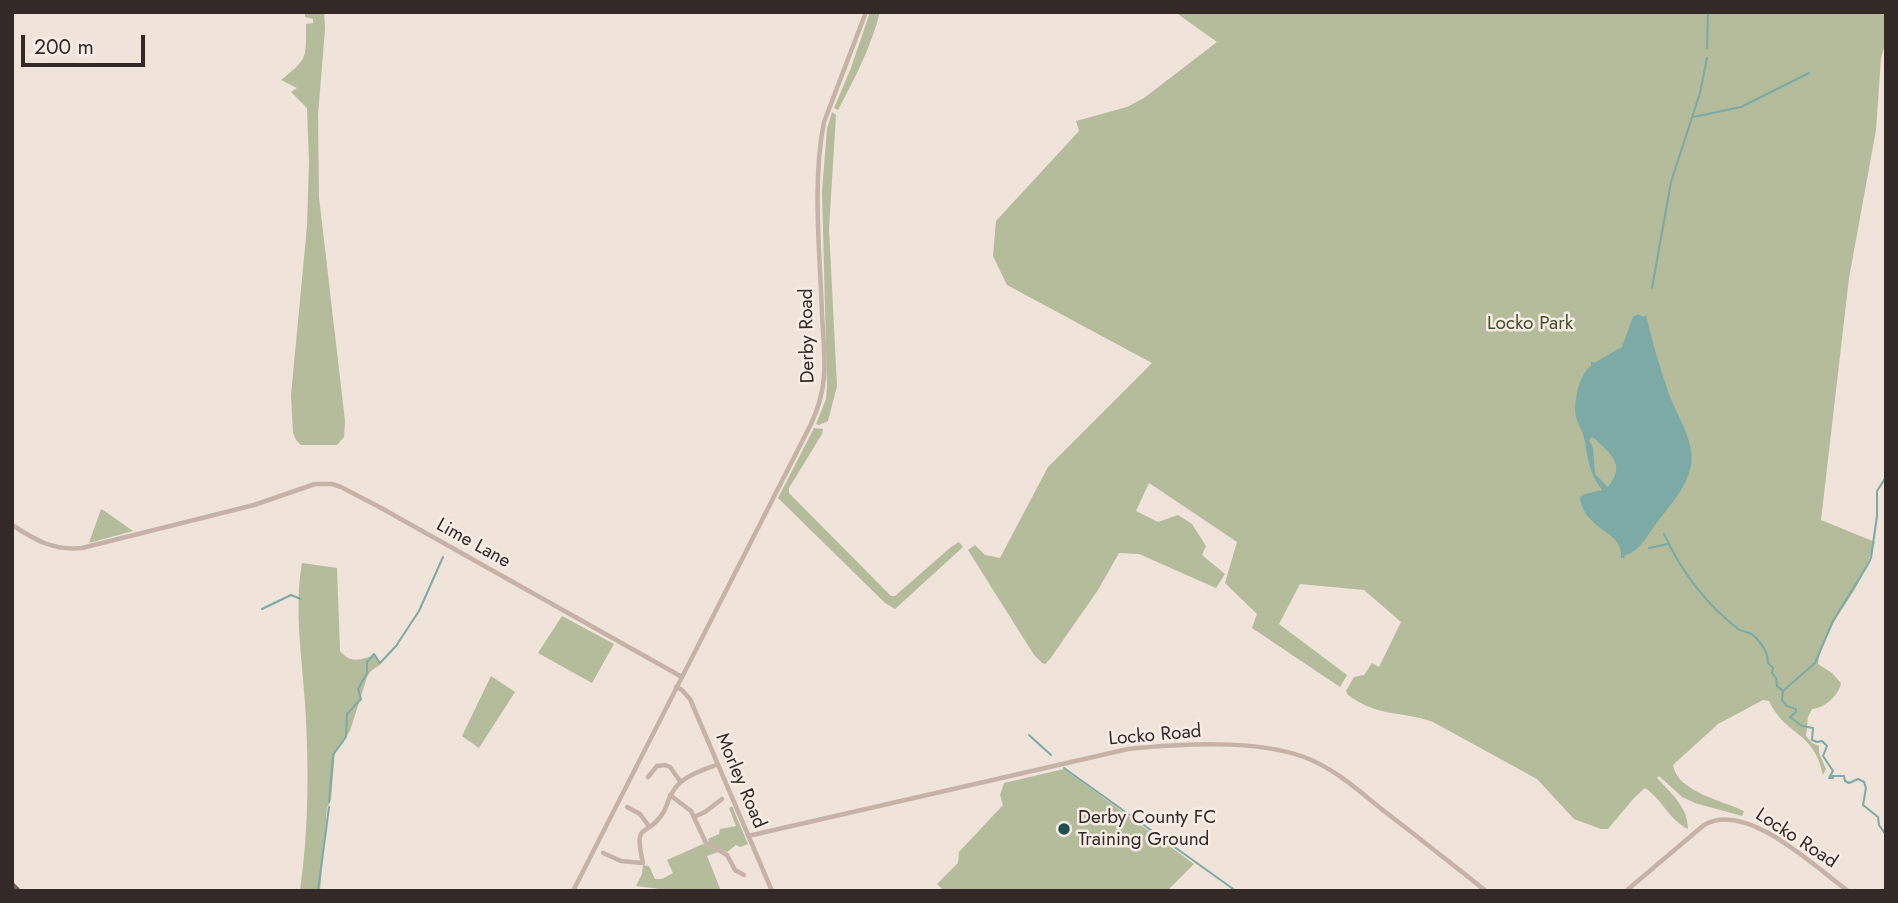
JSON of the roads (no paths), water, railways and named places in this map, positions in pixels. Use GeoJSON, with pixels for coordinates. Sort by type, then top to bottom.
{"type":"FeatureCollection","features":[{"type":"Feature","properties":{"kind":"main road"},"geometry":{"type":"LineString","coordinates":[[12,885],[18,891]]}},
{"type":"Feature","properties":{"kind":"street","name":"Derby Road"},"geometry":{"type":"LineString","coordinates":[[682,677],[822,398],[824,372],[819,242],[820,141],[824,122],[866,12]]}},
{"type":"Feature","properties":{"kind":"street","name":"Lime Lane"},"geometry":{"type":"LineString","coordinates":[[12,526],[43,544],[67,549],[82,548],[254,505],[315,484],[332,484],[360,497],[682,677]]}},
{"type":"Feature","properties":{"kind":"street"},"geometry":{"type":"LineString","coordinates":[[573,891],[682,677]]}},
{"type":"Feature","properties":{"kind":"street","name":"Morley Road"},"geometry":{"type":"LineString","coordinates":[[676,687],[690,699],[772,891]]}},
{"type":"Feature","properties":{"kind":"street","name":"Locko Road"},"geometry":{"type":"LineString","coordinates":[[748,836],[1128,748],[1163,745],[1228,746],[1280,751],[1308,758],[1358,789],[1486,891]]}},
{"type":"Feature","properties":{"kind":"street"},"geometry":{"type":"LineString","coordinates":[[603,853],[610,859],[643,863],[638,844],[641,832],[663,813],[670,795],[680,781],[718,764]]}},
{"type":"Feature","properties":{"kind":"street"},"geometry":{"type":"LineString","coordinates":[[649,772],[659,765],[665,765],[670,767],[680,781]]}},
{"type":"Feature","properties":{"kind":"street"},"geometry":{"type":"LineString","coordinates":[[670,795],[686,806],[704,840],[727,855],[735,874],[744,875]]}},
{"type":"Feature","properties":{"kind":"street"},"geometry":{"type":"LineString","coordinates":[[694,817],[722,799]]}},
{"type":"Feature","properties":{"kind":"street"},"geometry":{"type":"LineString","coordinates":[[627,807],[632,813],[640,814],[648,825]]}},
{"type":"Feature","properties":{"kind":"street","name":"Locko Road"},"geometry":{"type":"LineString","coordinates":[[1626,891],[1703,825],[1728,818],[1745,821],[1764,830],[1848,891]]}},
{"type":"Feature","properties":{"kind":"water"},"geometry":{"type":"Polygon","coordinates":[[[1638,314],[1643,317],[1646,315],[1662,374],[1688,438],[1692,457],[1689,474],[1678,495],[1639,546],[1621,558],[1621,549],[1617,542],[1588,517],[1583,508],[1580,497],[1602,490],[1590,466],[1575,404],[1580,382],[1591,366],[1591,361],[1594,363],[1622,347],[1633,317],[1638,314]],[[1593,437],[1589,440],[1593,448],[1595,474],[1608,487],[1614,479],[1616,465],[1610,454],[1593,437]]]}},
{"type":"Feature","properties":{"kind":"waterway"},"geometry":{"type":"LineString","coordinates":[[1707,48],[1708,12]]}},
{"type":"Feature","properties":{"kind":"waterway"},"geometry":{"type":"LineString","coordinates":[[1652,288],[1671,182],[1700,93],[1707,58]]}},
{"type":"Feature","properties":{"kind":"waterway"},"geometry":{"type":"LineString","coordinates":[[1693,117],[1741,107],[1809,73]]}},
{"type":"Feature","properties":{"kind":"waterway"},"geometry":{"type":"LineString","coordinates":[[1783,691],[1815,663],[1833,621],[1871,558],[1877,516],[1877,491],[1886,477]]}},
{"type":"Feature","properties":{"kind":"waterway"},"geometry":{"type":"LineString","coordinates":[[1664,534],[1678,561],[1705,597],[1738,629],[1753,635],[1762,644],[1768,663],[1773,668],[1777,686],[1783,691],[1782,700],[1787,706],[1796,709],[1790,717],[1802,726],[1813,728],[1812,740],[1822,741],[1827,746],[1823,756],[1833,771],[1829,778],[1844,776],[1849,783],[1858,779],[1864,782],[1866,788],[1863,805],[1878,817],[1879,825],[1886,835]]}},
{"type":"Feature","properties":{"kind":"waterway"},"geometry":{"type":"LineString","coordinates":[[1649,548],[1668,544]]}},
{"type":"Feature","properties":{"kind":"waterway"},"geometry":{"type":"LineString","coordinates":[[329,802],[333,755],[346,737],[347,714],[361,699],[358,689],[367,673],[367,662],[374,654],[380,663],[396,646],[419,611],[443,557]]}},
{"type":"Feature","properties":{"kind":"waterway"},"geometry":{"type":"LineString","coordinates":[[262,609],[291,595],[301,599]]}},
{"type":"Feature","properties":{"kind":"waterway"},"geometry":{"type":"LineString","coordinates":[[1029,735],[1051,755]]}},
{"type":"Feature","properties":{"kind":"waterway"},"geometry":{"type":"LineString","coordinates":[[1064,768],[1236,891]]}},
{"type":"Feature","properties":{"kind":"waterway"},"geometry":{"type":"LineString","coordinates":[[318,891],[329,807]]}},
{"type":"Feature","properties":{"kind":"place","name":"Derby County FC Training Ground"},"geometry":{"type":"Point","coordinates":[1064,829]}},
{"type":"Feature","properties":{"kind":"park label","name":"Locko Park"},"geometry":{"type":"Point","coordinates":[1530,324]}}]}
